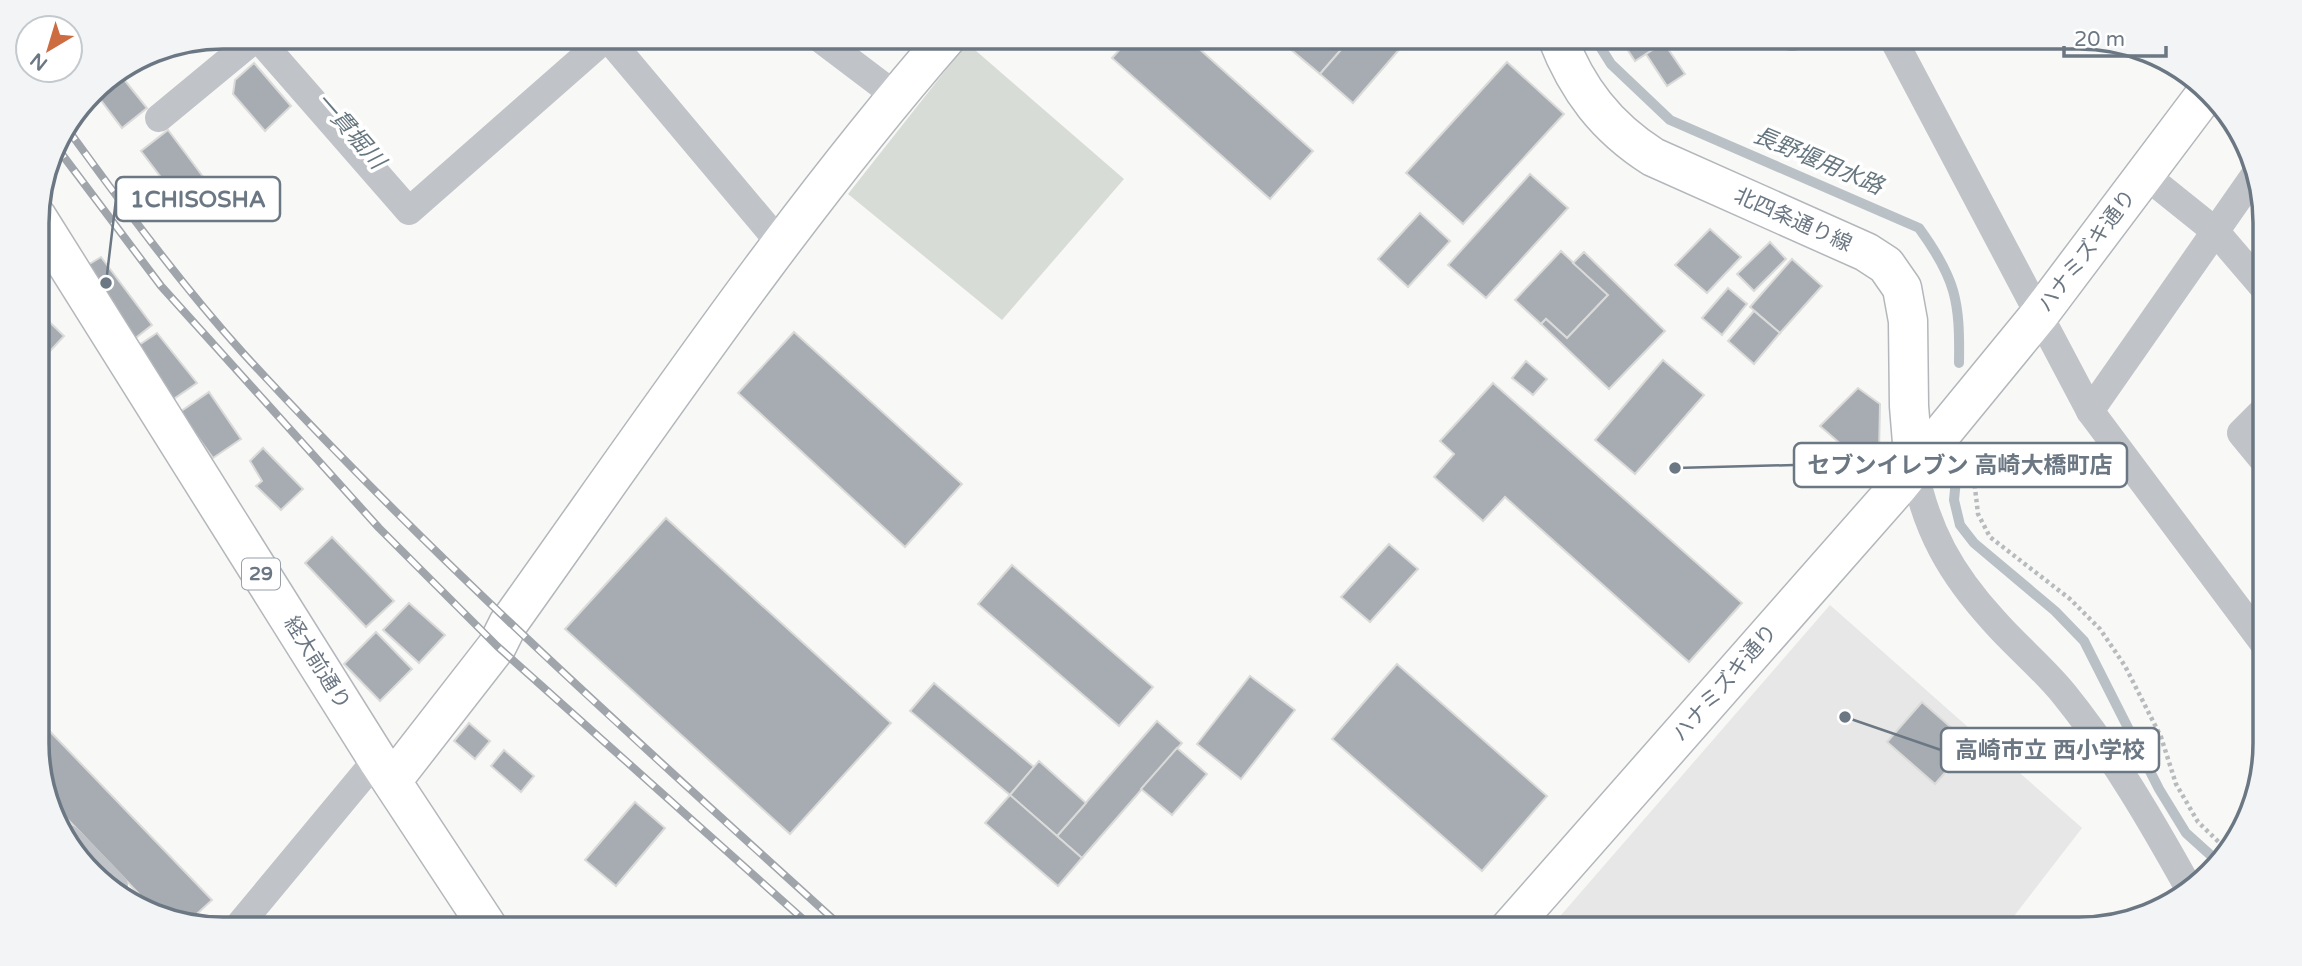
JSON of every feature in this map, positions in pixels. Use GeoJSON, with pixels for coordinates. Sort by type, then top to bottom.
{"type":"FeatureCollection","features":[{"type":"Feature","properties":{"kind":"street"},"geometry":{"type":"LineString","coordinates":[[159,118],[242,49]]}},
{"type":"Feature","properties":{"kind":"street"},"geometry":{"type":"LineString","coordinates":[[267,49],[409,211],[593,49]]}},
{"type":"Feature","properties":{"kind":"street"},"geometry":{"type":"LineString","coordinates":[[617,49],[780,243]]}},
{"type":"Feature","properties":{"kind":"street"},"geometry":{"type":"LineString","coordinates":[[834,49],[896,96]]}},
{"type":"Feature","properties":{"kind":"street"},"geometry":{"type":"LineString","coordinates":[[247,917],[497,646],[508,624],[780,243],[937,49]]}},
{"type":"Feature","properties":{"kind":"street","name":"北四条通り線"},"geometry":{"type":"LineString","coordinates":[[1562,49],[1588,100],[1623,138],[1653,157],[1866,252],[1886,265],[1902,288],[1908,321],[1909,406],[1914,467]]}},
{"type":"Feature","properties":{"kind":"street"},"geometry":{"type":"LineString","coordinates":[[1898,49],[2090,411],[2253,629]]}},
{"type":"Feature","properties":{"kind":"street","name":"ハナミズキ通り"},"geometry":{"type":"LineString","coordinates":[[1520,917],[1914,467],[2039,315],[2201,99]]}},
{"type":"Feature","properties":{"kind":"street"},"geometry":{"type":"LineString","coordinates":[[2144,174],[2215,231],[2253,275]]}},
{"type":"Feature","properties":{"kind":"street"},"geometry":{"type":"LineString","coordinates":[[2090,411],[2248,184]]}},
{"type":"Feature","properties":{"kind":"street","name":"経大前通り"},"geometry":{"type":"LineString","coordinates":[[49,236],[385,770],[481,917]]}},
{"type":"Feature","properties":{"kind":"street"},"geometry":{"type":"LineString","coordinates":[[2253,421],[2241,433],[2253,448]]}},
{"type":"Feature","properties":{"kind":"street"},"geometry":{"type":"LineString","coordinates":[[1914,467],[1922,508],[1950,564],[1992,620],[2062,692],[2117,763],[2185,881]]}},
{"type":"Feature","properties":{"kind":"path"},"geometry":{"type":"LineString","coordinates":[[1978,445],[1975,488],[1978,514],[1990,537],[2070,599],[2100,629],[2125,666],[2161,737],[2176,784],[2198,822],[2221,844]]}},
{"type":"Feature","properties":{"kind":"shaded area"},"geometry":{"type":"Polygon","coordinates":[[[962,49],[974,49],[1124,179],[1002,320],[848,194],[962,49]]]}},
{"type":"Feature","properties":{"kind":"shaded area"},"geometry":{"type":"Polygon","coordinates":[[[1830,605],[2082,828],[2013,917],[1559,917],[1830,605]]]}},
{"type":"Feature","properties":{"kind":"building"},"geometry":{"type":"Polygon","coordinates":[[[1120,49],[1199,49],[1313,151],[1270,199],[1112,58],[1120,49]]]}},
{"type":"Feature","properties":{"kind":"building"},"geometry":{"type":"Polygon","coordinates":[[[1290,49],[1342,49],[1320,74],[1290,49]]]}},
{"type":"Feature","properties":{"kind":"building"},"geometry":{"type":"Polygon","coordinates":[[[1342,49],[1400,49],[1353,103],[1320,74],[1342,49]]]}},
{"type":"Feature","properties":{"kind":"building"},"geometry":{"type":"Polygon","coordinates":[[[1627,49],[1654,49],[1635,61],[1627,49]]]}},
{"type":"Feature","properties":{"kind":"building"},"geometry":{"type":"Polygon","coordinates":[[[1654,49],[1668,49],[1685,74],[1667,86],[1646,54],[1654,49]]]}},
{"type":"Feature","properties":{"kind":"building"},"geometry":{"type":"Polygon","coordinates":[[[1507,62],[1564,114],[1463,224],[1406,173],[1507,62]]]}},
{"type":"Feature","properties":{"kind":"building"},"geometry":{"type":"Polygon","coordinates":[[[254,63],[291,106],[265,131],[233,94],[235,80],[254,63]]]}},
{"type":"Feature","properties":{"kind":"building"},"geometry":{"type":"Polygon","coordinates":[[[124,80],[147,108],[122,128],[100,100],[124,80]]]}},
{"type":"Feature","properties":{"kind":"building"},"geometry":{"type":"Polygon","coordinates":[[[168,130],[210,186],[183,206],[141,151],[168,130]]]}},
{"type":"Feature","properties":{"kind":"building"},"geometry":{"type":"Polygon","coordinates":[[[1530,174],[1568,208],[1486,298],[1448,265],[1530,174]]]}},
{"type":"Feature","properties":{"kind":"building"},"geometry":{"type":"Polygon","coordinates":[[[1420,213],[1450,241],[1408,287],[1378,259],[1420,213]]]}},
{"type":"Feature","properties":{"kind":"building"},"geometry":{"type":"Polygon","coordinates":[[[1710,229],[1741,257],[1707,293],[1675,265],[1710,229]]]}},
{"type":"Feature","properties":{"kind":"building"},"geometry":{"type":"Polygon","coordinates":[[[1770,242],[1786,259],[1754,291],[1737,274],[1770,242]]]}},
{"type":"Feature","properties":{"kind":"building"},"geometry":{"type":"Polygon","coordinates":[[[1561,251],[1608,295],[1567,338],[1546,319],[1541,324],[1515,300],[1561,251]]]}},
{"type":"Feature","properties":{"kind":"building"},"geometry":{"type":"Polygon","coordinates":[[[1584,252],[1665,331],[1609,389],[1541,324],[1546,319],[1567,338],[1608,295],[1573,263],[1584,252]]]}},
{"type":"Feature","properties":{"kind":"building"},"geometry":{"type":"Polygon","coordinates":[[[101,257],[152,325],[133,340],[83,268],[101,257]]]}},
{"type":"Feature","properties":{"kind":"building"},"geometry":{"type":"Polygon","coordinates":[[[1792,259],[1822,286],[1780,333],[1750,307],[1792,259]]]}},
{"type":"Feature","properties":{"kind":"building"},"geometry":{"type":"Polygon","coordinates":[[[1728,288],[1747,304],[1722,335],[1702,318],[1728,288]]]}},
{"type":"Feature","properties":{"kind":"building"},"geometry":{"type":"Polygon","coordinates":[[[1754,311],[1780,333],[1754,364],[1728,341],[1754,311]]]}},
{"type":"Feature","properties":{"kind":"building"},"geometry":{"type":"Polygon","coordinates":[[[49,322],[64,336],[49,352],[49,322]]]}},
{"type":"Feature","properties":{"kind":"building"},"geometry":{"type":"Polygon","coordinates":[[[794,332],[962,484],[905,547],[738,393],[794,332]]]}},
{"type":"Feature","properties":{"kind":"building"},"geometry":{"type":"Polygon","coordinates":[[[157,333],[197,383],[172,400],[136,347],[157,333]]]}},
{"type":"Feature","properties":{"kind":"building"},"geometry":{"type":"Polygon","coordinates":[[[1663,360],[1704,395],[1635,474],[1595,440],[1663,360]]]}},
{"type":"Feature","properties":{"kind":"building"},"geometry":{"type":"Polygon","coordinates":[[[1526,361],[1547,379],[1533,395],[1512,378],[1526,361]]]}},
{"type":"Feature","properties":{"kind":"building"},"geometry":{"type":"Polygon","coordinates":[[[1493,383],[1742,603],[1689,662],[1505,497],[1483,521],[1434,477],[1454,454],[1440,441],[1493,383]]]}},
{"type":"Feature","properties":{"kind":"building"},"geometry":{"type":"Polygon","coordinates":[[[1858,388],[1880,404],[1879,453],[1866,466],[1820,426],[1858,388]]]}},
{"type":"Feature","properties":{"kind":"building"},"geometry":{"type":"Polygon","coordinates":[[[209,392],[241,439],[213,458],[180,412],[209,392]]]}},
{"type":"Feature","properties":{"kind":"building"},"geometry":{"type":"Polygon","coordinates":[[[263,448],[303,489],[281,510],[256,486],[262,481],[250,461],[263,448]]]}},
{"type":"Feature","properties":{"kind":"building"},"geometry":{"type":"Polygon","coordinates":[[[666,518],[891,723],[790,834],[565,629],[666,518]]]}},
{"type":"Feature","properties":{"kind":"building"},"geometry":{"type":"Polygon","coordinates":[[[332,537],[394,601],[366,627],[305,563],[332,537]]]}},
{"type":"Feature","properties":{"kind":"building"},"geometry":{"type":"Polygon","coordinates":[[[1389,544],[1418,569],[1370,622],[1341,597],[1389,544]]]}},
{"type":"Feature","properties":{"kind":"building"},"geometry":{"type":"Polygon","coordinates":[[[1012,565],[1153,687],[1119,726],[978,604],[1012,565]]]}},
{"type":"Feature","properties":{"kind":"building"},"geometry":{"type":"Polygon","coordinates":[[[409,603],[445,635],[419,663],[383,630],[409,603]]]}},
{"type":"Feature","properties":{"kind":"building"},"geometry":{"type":"Polygon","coordinates":[[[376,632],[412,669],[380,701],[344,664],[376,632]]]}},
{"type":"Feature","properties":{"kind":"building"},"geometry":{"type":"Polygon","coordinates":[[[1397,664],[1547,796],[1482,871],[1332,739],[1397,664]]]}},
{"type":"Feature","properties":{"kind":"building"},"geometry":{"type":"Polygon","coordinates":[[[1250,676],[1295,710],[1241,779],[1197,744],[1250,676]]]}},
{"type":"Feature","properties":{"kind":"building"},"geometry":{"type":"Polygon","coordinates":[[[934,683],[1034,767],[1010,795],[910,711],[934,683]]]}},
{"type":"Feature","properties":{"kind":"building"},"geometry":{"type":"Polygon","coordinates":[[[1922,702],[1970,744],[1935,784],[1887,742],[1922,702]]]}},
{"type":"Feature","properties":{"kind":"building"},"geometry":{"type":"Polygon","coordinates":[[[1157,721],[1182,743],[1082,858],[1057,836],[1157,721]]]}},
{"type":"Feature","properties":{"kind":"building"},"geometry":{"type":"Polygon","coordinates":[[[469,723],[490,741],[475,759],[454,741],[469,723]]]}},
{"type":"Feature","properties":{"kind":"building"},"geometry":{"type":"Polygon","coordinates":[[[49,730],[212,900],[196,915],[167,908],[141,896],[66,817],[52,777],[49,730]]]}},
{"type":"Feature","properties":{"kind":"building"},"geometry":{"type":"Polygon","coordinates":[[[1177,748],[1207,774],[1172,815],[1141,789],[1177,748]]]}},
{"type":"Feature","properties":{"kind":"building"},"geometry":{"type":"Polygon","coordinates":[[[504,750],[534,776],[521,792],[491,766],[504,750]]]}},
{"type":"Feature","properties":{"kind":"building"},"geometry":{"type":"Polygon","coordinates":[[[1039,761],[1086,803],[1057,836],[1010,795],[1039,761]]]}},
{"type":"Feature","properties":{"kind":"building"},"geometry":{"type":"Polygon","coordinates":[[[1010,795],[1082,858],[1058,886],[985,823],[1010,795]]]}},
{"type":"Feature","properties":{"kind":"building"},"geometry":{"type":"Polygon","coordinates":[[[635,802],[665,828],[616,886],[585,860],[635,802]]]}},
{"type":"Feature","properties":{"kind":"waterway","name":"長野堰用水路"},"geometry":{"type":"LineString","coordinates":[[1602,49],[1611,64],[1670,120],[1919,228],[1941,262],[1953,291],[1957,306],[1959,363]]}},
{"type":"Feature","properties":{"kind":"waterway","name":"長野堰用水路"},"geometry":{"type":"LineString","coordinates":[[1958,459],[1954,500],[1960,525],[1974,543],[2055,611],[2084,641],[2159,789],[2186,833],[2211,856]]}},
{"type":"Feature","properties":{"kind":"railway"},"geometry":{"type":"LineString","coordinates":[[72,136],[196,299],[314,429],[537,648],[831,917]]}},
{"type":"Feature","properties":{"kind":"railway"},"geometry":{"type":"LineString","coordinates":[[63,155],[161,286],[379,528],[497,646],[801,917]]}},
{"type":"Feature","properties":{"kind":"place","name":"1CHISOSHA"},"geometry":{"type":"Point","coordinates":[106,283]}},
{"type":"Feature","properties":{"kind":"place","name":"セブンイレブン 高崎大橋町店"},"geometry":{"type":"Point","coordinates":[1675,468]}},
{"type":"Feature","properties":{"kind":"place","name":"高崎市立 西小学校"},"geometry":{"type":"Point","coordinates":[1845,717]}},
{"type":"Feature","properties":{"kind":"water label","name":"一貫堀川"},"geometry":{"type":"Point","coordinates":[350,131]}}]}
